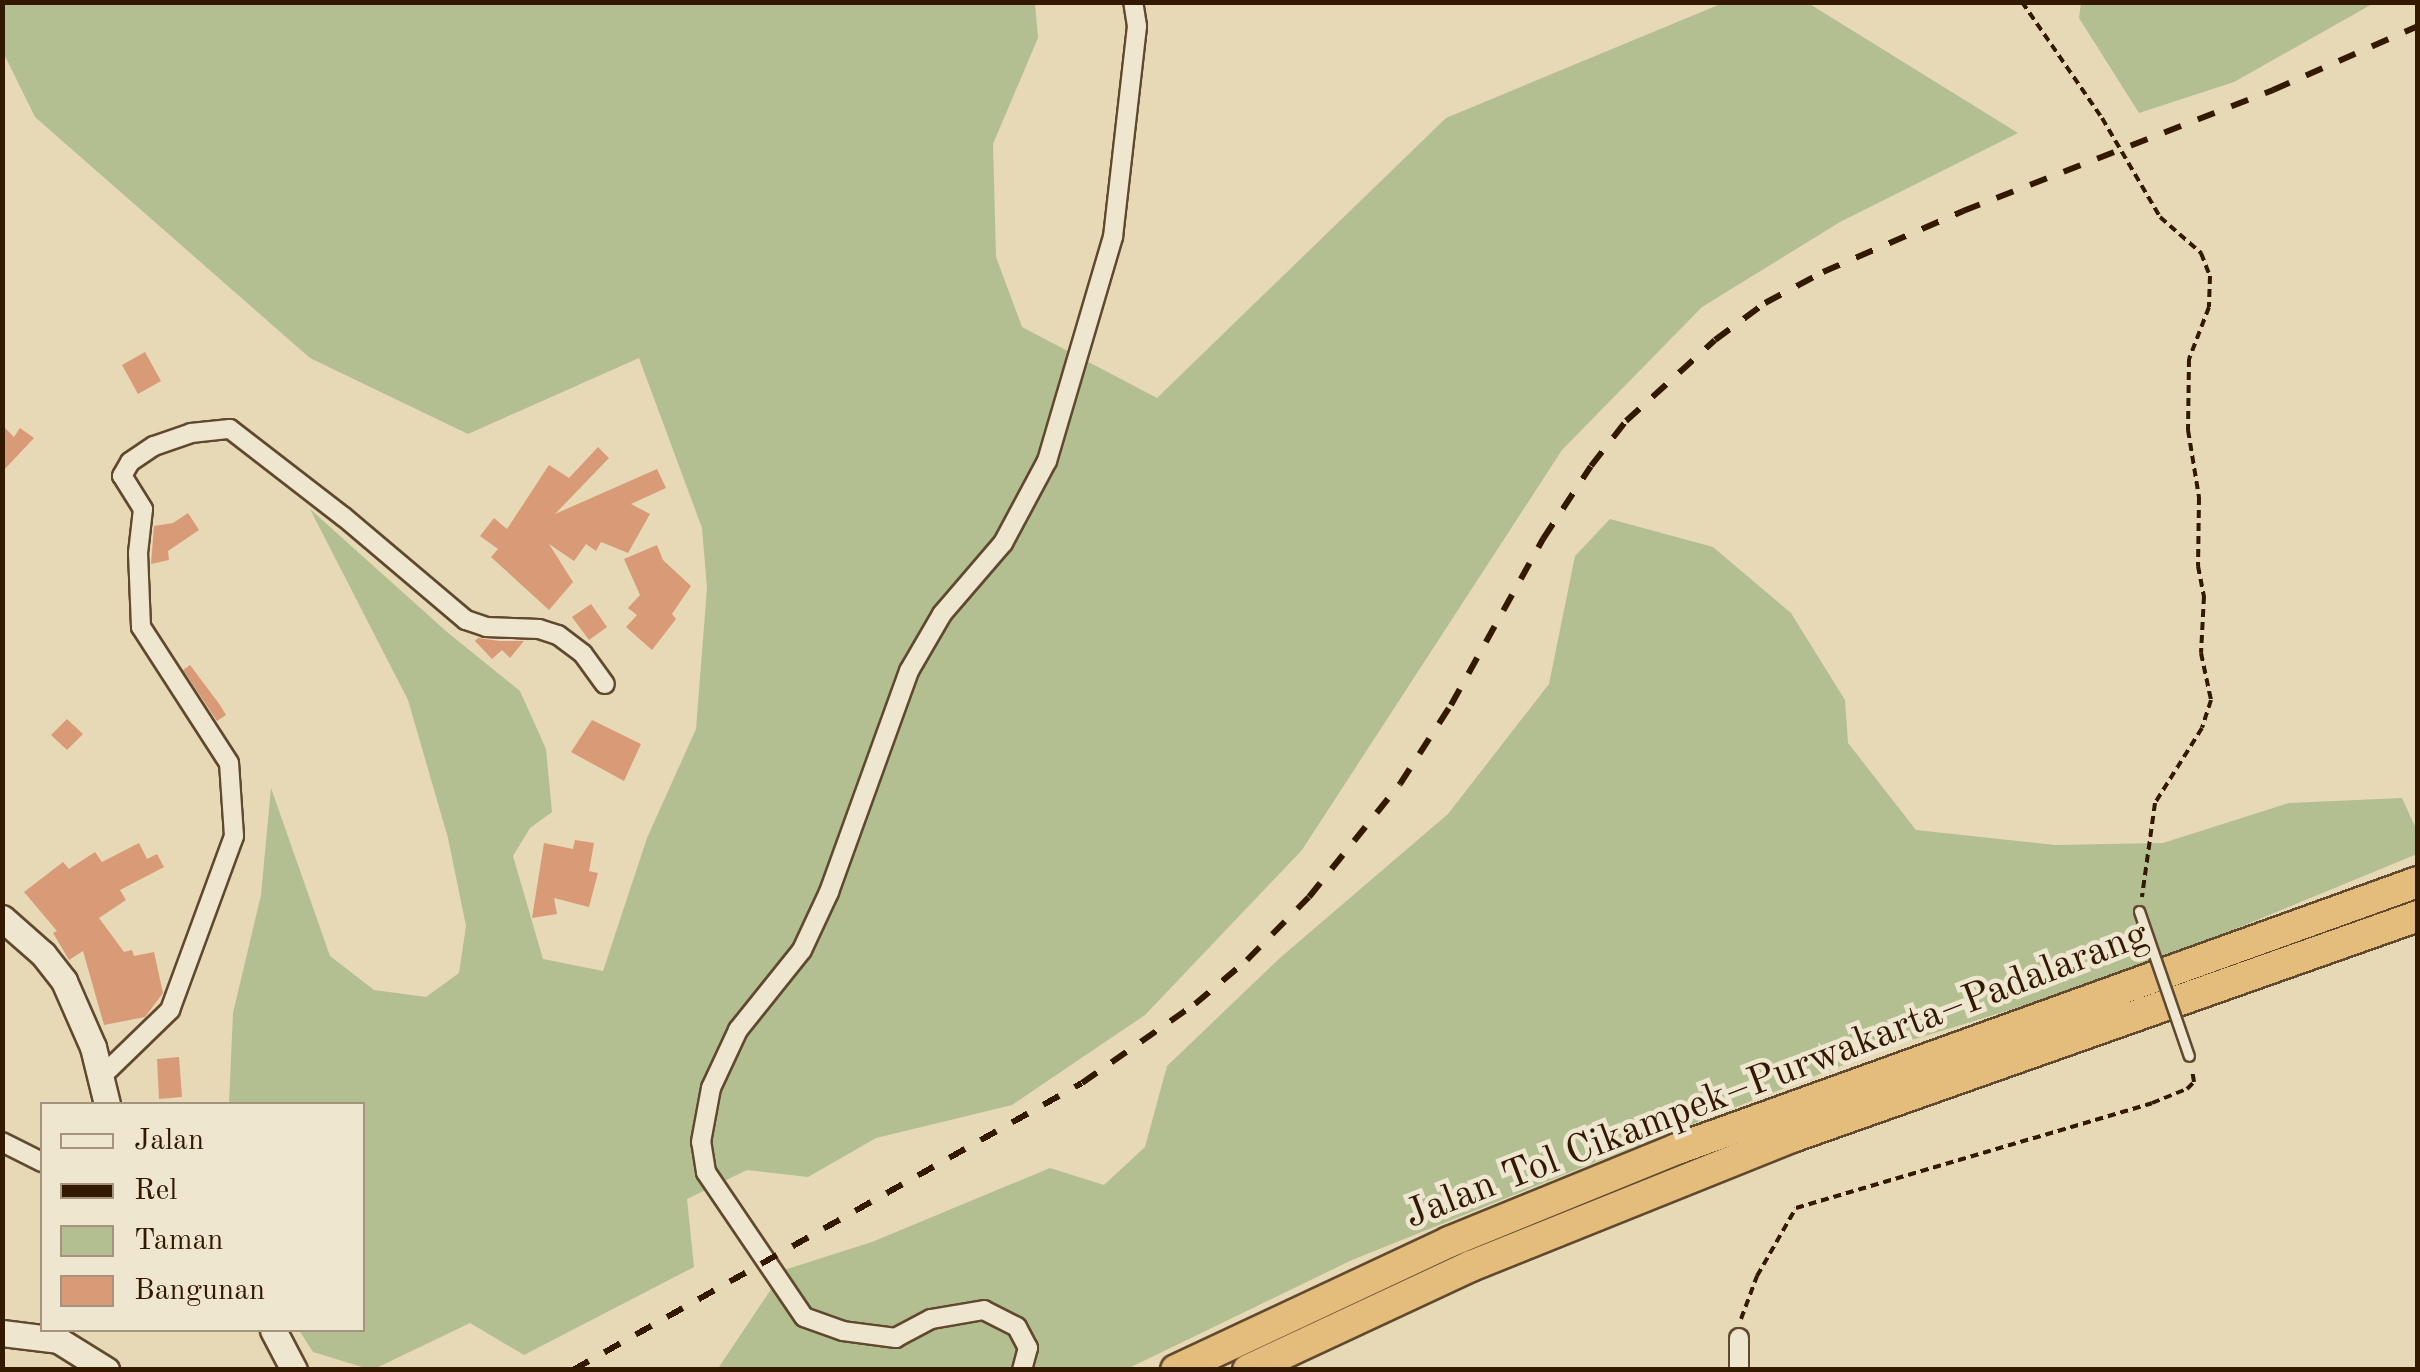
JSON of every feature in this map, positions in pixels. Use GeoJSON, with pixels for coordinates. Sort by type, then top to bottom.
{"type":"FeatureCollection","features":[{"type":"Feature","properties":{"kind":"highway","name":"Jalan Tol Cikampek–Purwakarta–Padalarang"},"geometry":{"type":"LineString","coordinates":[[1176,1370],[1449,1242],[1694,1142],[2418,882]]}},
{"type":"Feature","properties":{"kind":"highway","name":"Jalan Tol Cikampek–Purwakarta–Padalarang"},"geometry":{"type":"LineString","coordinates":[[1248,1370],[1470,1266],[1792,1137],[2418,916]]}},
{"type":"Feature","properties":{"kind":"street"},"geometry":{"type":"LineString","coordinates":[[1022,1370],[1028,1348],[1018,1327],[984,1310],[931,1320],[896,1338],[842,1330],[804,1317],[706,1172],[701,1142],[711,1088],[738,1030],[802,950],[830,892],[909,670],[942,614],[1004,543],[1046,461],[1112,237],[1137,26],[1133,2]]}},
{"type":"Feature","properties":{"kind":"street"},"geometry":{"type":"LineString","coordinates":[[102,1076],[170,1010],[234,836],[229,762],[142,627],[138,553],[143,509],[122,476],[130,462],[154,446],[191,433],[230,429],[344,517],[466,620],[486,627],[538,629],[558,634],[583,654],[604,684]]}},
{"type":"Feature","properties":{"kind":"street"},"geometry":{"type":"LineString","coordinates":[[2,918],[43,954],[64,982],[102,1076],[107,1102]]}},
{"type":"Feature","properties":{"kind":"street"},"geometry":{"type":"LineString","coordinates":[[2,1142],[40,1161]]}},
{"type":"Feature","properties":{"kind":"street"},"geometry":{"type":"LineString","coordinates":[[2,1332],[58,1340],[106,1370]]}},
{"type":"Feature","properties":{"kind":"street"},"geometry":{"type":"LineString","coordinates":[[274,1332],[294,1370]]}},
{"type":"Feature","properties":{"kind":"street"},"geometry":{"type":"LineString","coordinates":[[1739,1338],[1739,1370]]}},
{"type":"Feature","properties":{"kind":"lane"},"geometry":{"type":"LineString","coordinates":[[2138,912],[2189,1056]]}},
{"type":"Feature","properties":{"kind":"path"},"geometry":{"type":"LineString","coordinates":[[2022,2],[2102,118],[2160,217],[2200,253],[2210,276],[2209,307],[2188,359],[2188,430],[2199,496],[2198,566],[2204,596],[2201,652],[2211,700],[2202,728],[2155,802],[2138,912]]}},
{"type":"Feature","properties":{"kind":"path"},"geometry":{"type":"LineString","coordinates":[[1739,1338],[1742,1314],[1756,1276],[1796,1208],[2152,1103],[2191,1085],[2189,1056]]}},
{"type":"Feature","properties":{"kind":"green space"},"geometry":{"type":"Polygon","coordinates":[[[3,2],[1035,3],[1038,38],[993,144],[996,257],[1022,327],[1157,398],[1446,118],[1723,3],[1808,3],[2018,133],[1840,222],[1702,307],[1562,450],[1302,850],[1145,1015],[1012,1105],[876,1138],[808,1177],[747,1170],[687,1199],[694,1267],[524,1355],[470,1323],[372,1370],[313,1352],[300,1332],[365,1332],[365,1102],[229,1102],[233,1013],[261,895],[271,788],[330,956],[374,990],[426,997],[459,973],[466,926],[448,838],[408,700],[310,509],[447,632],[520,691],[546,749],[552,812],[530,828],[513,856],[543,959],[603,971],[647,838],[696,729],[707,588],[702,528],[639,358],[468,434],[310,358],[35,117],[3,52],[3,2]]]}},
{"type":"Feature","properties":{"kind":"green space"},"geometry":{"type":"Polygon","coordinates":[[[2081,2],[2374,3],[2234,82],[2139,113],[2079,18],[2081,2]]]}},
{"type":"Feature","properties":{"kind":"green space"},"geometry":{"type":"Polygon","coordinates":[[[1610,519],[1713,547],[1791,613],[1845,700],[1848,743],[1916,830],[2055,845],[2163,843],[2289,803],[2402,798],[2417,831],[2417,854],[2124,975],[1889,1047],[1593,1163],[1352,1260],[1127,1369],[717,1370],[784,1270],[872,1242],[1050,1168],[1104,1185],[1145,1147],[1167,1066],[1281,957],[1448,814],[1549,684],[1575,556],[1610,519]]]}},
{"type":"Feature","properties":{"kind":"building"},"geometry":{"type":"Polygon","coordinates":[[[145,352],[161,381],[138,394],[122,365],[145,352]]]}},
{"type":"Feature","properties":{"kind":"building"},"geometry":{"type":"Polygon","coordinates":[[[2,425],[14,437],[20,428],[34,438],[2,472],[2,425]]]}},
{"type":"Feature","properties":{"kind":"building"},"geometry":{"type":"Polygon","coordinates":[[[598,447],[609,458],[555,514],[657,469],[666,488],[631,504],[650,514],[628,553],[601,542],[596,551],[586,544],[574,561],[549,544],[573,582],[549,610],[491,557],[498,549],[480,536],[494,518],[507,529],[549,465],[569,478],[598,447]]]}},
{"type":"Feature","properties":{"kind":"building"},"geometry":{"type":"Polygon","coordinates":[[[188,513],[199,530],[168,551],[169,560],[151,564],[154,526],[173,523],[188,513]]]}},
{"type":"Feature","properties":{"kind":"building"},"geometry":{"type":"Polygon","coordinates":[[[657,545],[663,560],[691,586],[672,614],[676,619],[652,650],[626,627],[637,615],[628,608],[640,595],[624,559],[657,545]]]}},
{"type":"Feature","properties":{"kind":"building"},"geometry":{"type":"Polygon","coordinates":[[[591,604],[607,627],[589,640],[572,617],[591,604]]]}},
{"type":"Feature","properties":{"kind":"building"},"geometry":{"type":"Polygon","coordinates":[[[475,641],[524,641],[510,658],[502,650],[492,659],[475,641]]]}},
{"type":"Feature","properties":{"kind":"building"},"geometry":{"type":"Polygon","coordinates":[[[190,665],[226,715],[217,721],[183,670],[190,665]]]}},
{"type":"Feature","properties":{"kind":"building"},"geometry":{"type":"Polygon","coordinates":[[[67,719],[83,734],[67,750],[51,735],[67,719]]]}},
{"type":"Feature","properties":{"kind":"building"},"geometry":{"type":"Polygon","coordinates":[[[592,720],[641,744],[624,781],[571,752],[592,720]]]}},
{"type":"Feature","properties":{"kind":"building"},"geometry":{"type":"Polygon","coordinates":[[[575,840],[594,843],[589,871],[598,873],[589,907],[554,898],[557,914],[532,918],[544,843],[573,849],[575,840]]]}},
{"type":"Feature","properties":{"kind":"building"},"geometry":{"type":"Polygon","coordinates":[[[139,843],[147,859],[157,854],[164,867],[120,890],[126,900],[99,918],[124,952],[132,950],[134,956],[154,952],[163,993],[145,1017],[104,1025],[83,951],[69,960],[53,933],[57,931],[24,892],[63,862],[69,869],[95,852],[102,862],[139,843]]]}},
{"type":"Feature","properties":{"kind":"building"},"geometry":{"type":"Polygon","coordinates":[[[179,1057],[182,1097],[159,1099],[157,1059],[179,1057]]]}},
{"type":"Feature","properties":{"kind":"railway"},"geometry":{"type":"LineString","coordinates":[[573,1370],[1082,1083],[1195,1004],[1247,960],[1309,897],[1400,784],[1451,705],[1543,539],[1626,421],[1715,340],[1765,303],[1823,272],[1963,211],[2273,90],[2418,26]]}}]}
